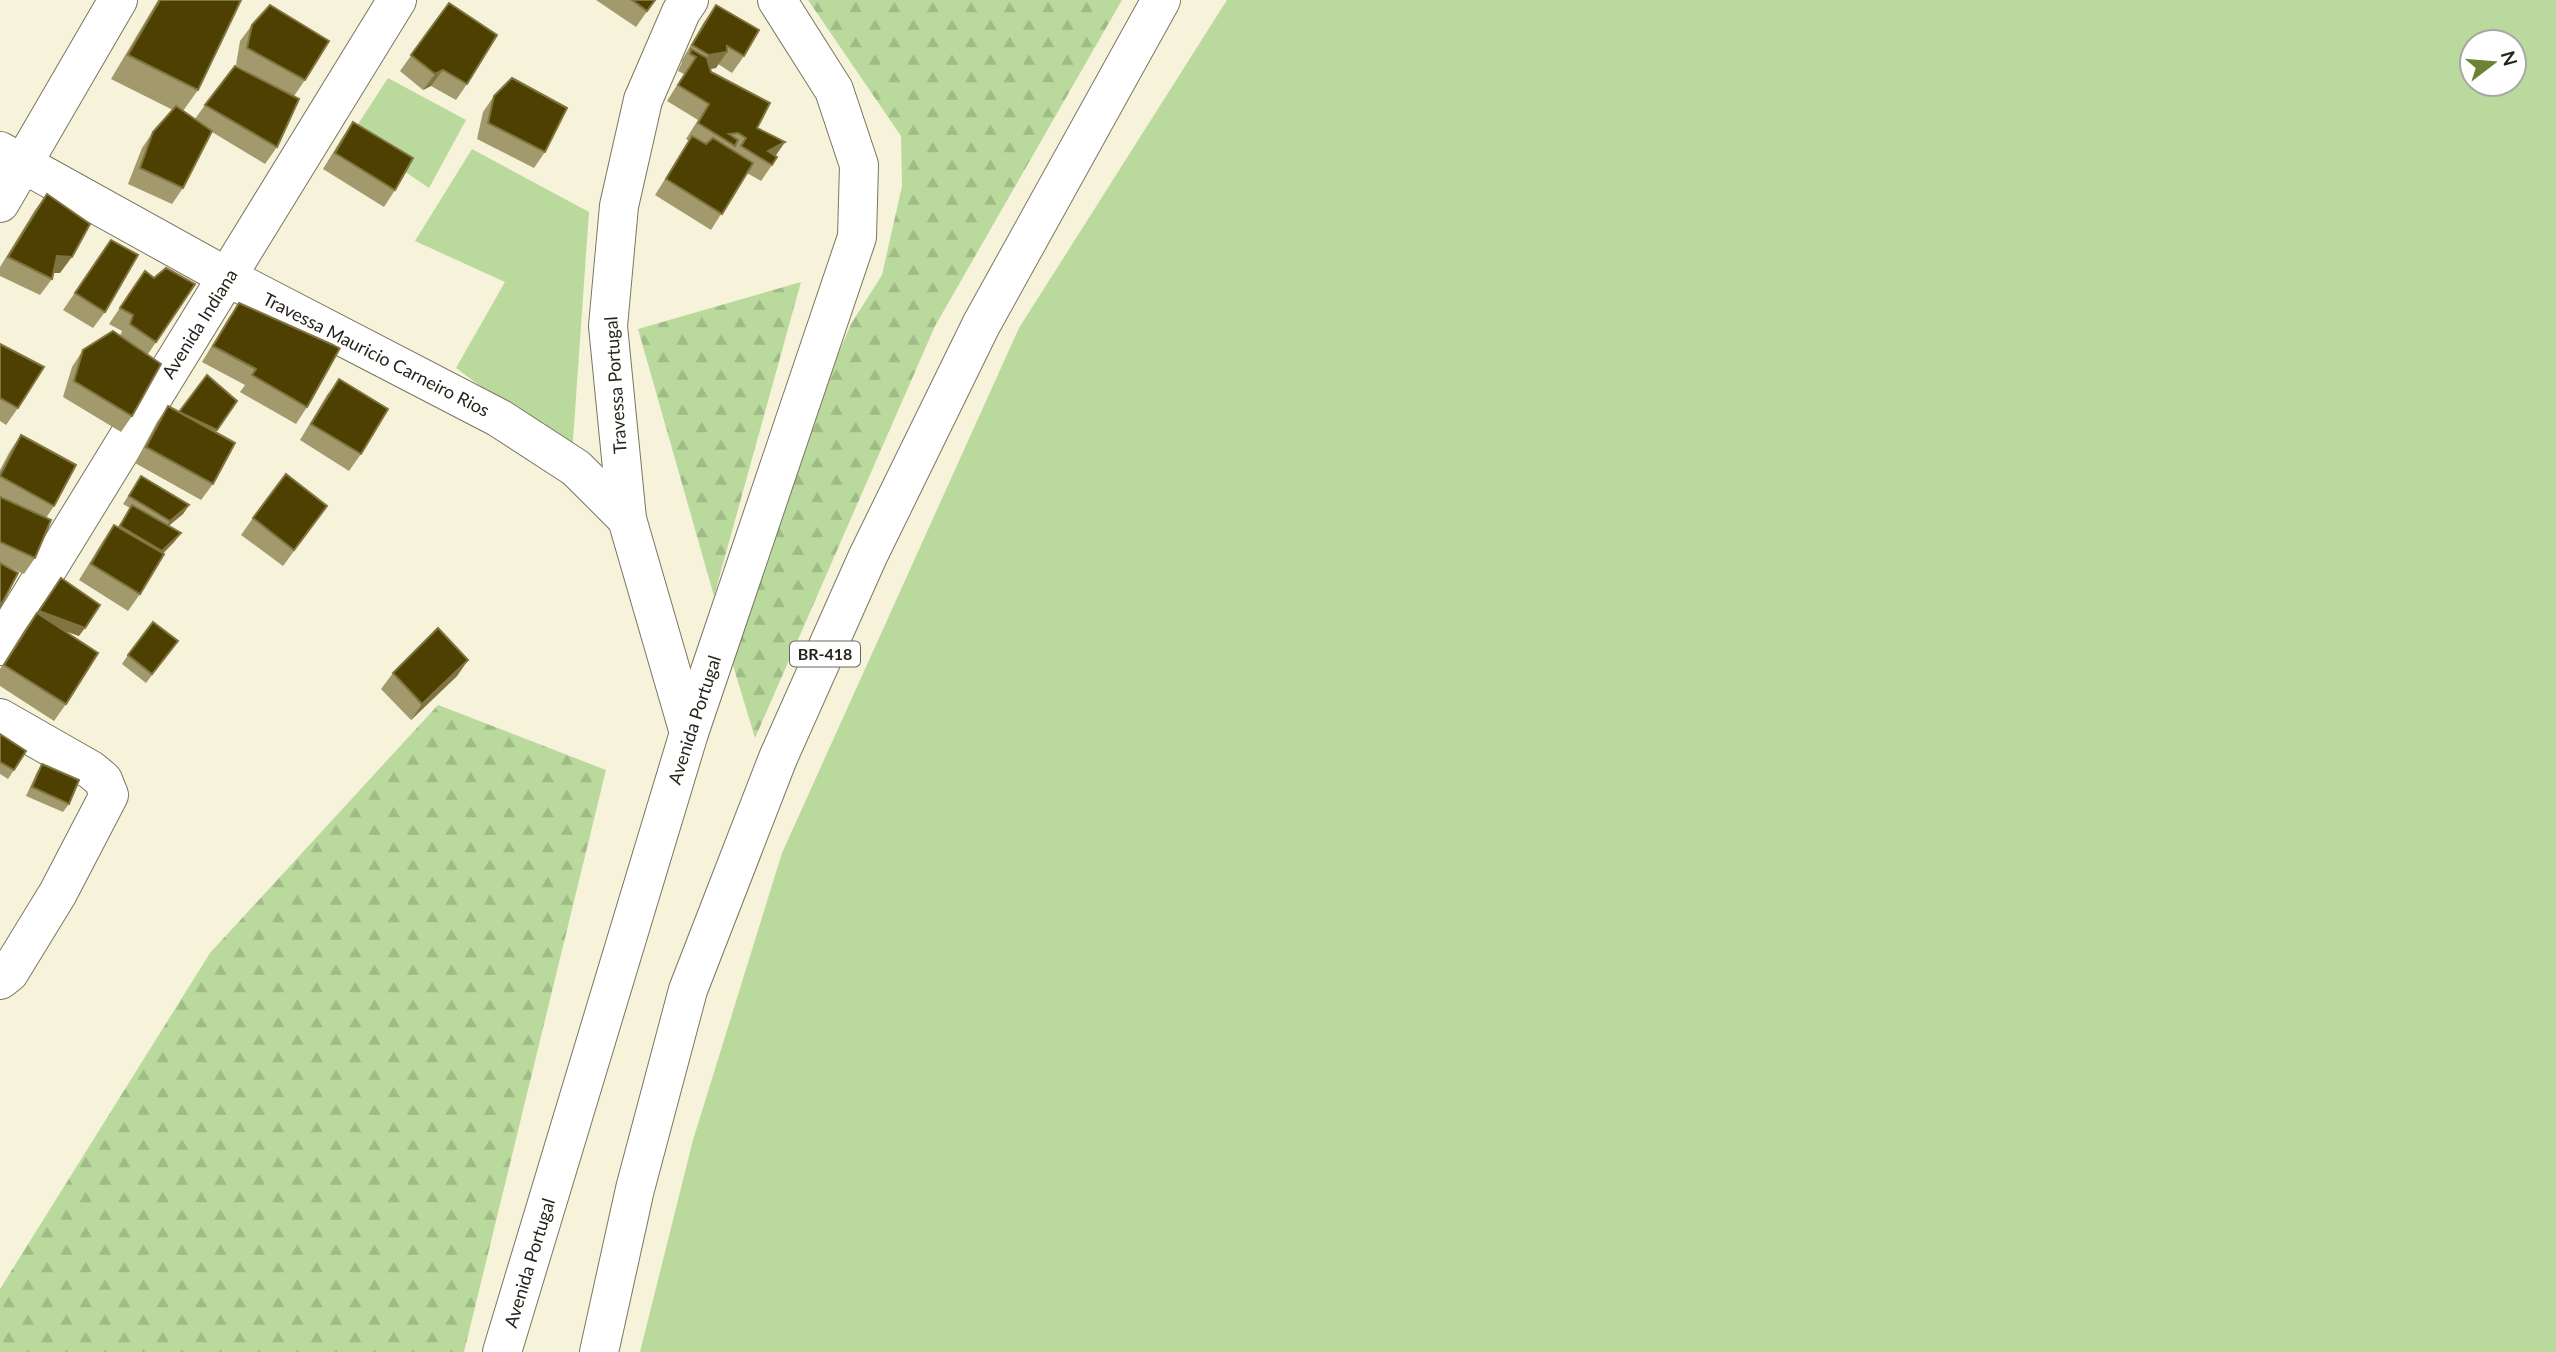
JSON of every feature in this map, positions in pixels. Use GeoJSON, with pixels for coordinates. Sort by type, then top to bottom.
{"type":"FeatureCollection","features":[{"type":"Feature","properties":{"kind":"street"},"geometry":{"type":"LineString","coordinates":[[0,203],[12,157],[118,0]]}},
{"type":"Feature","properties":{"kind":"street","name":"Avenida Indiana"},"geometry":{"type":"LineString","coordinates":[[0,646],[229,278],[397,0]]}},
{"type":"Feature","properties":{"kind":"street","name":"Travessa Portugal"},"geometry":{"type":"LineString","coordinates":[[689,0],[681,12],[643,100],[619,206],[608,326],[627,519],[689,733]]}},
{"type":"Feature","properties":{"kind":"street","name":"Avenida Portugal"},"geometry":{"type":"LineString","coordinates":[[502,1352],[689,733],[857,237],[859,165],[834,90],[777,0]]}},
{"type":"Feature","properties":{"kind":"street","name":"BR-418"},"geometry":{"type":"LineString","coordinates":[[600,1352],[635,1189],[688,990],[778,758],[868,556],[981,325],[1161,0]]}},
{"type":"Feature","properties":{"kind":"street","name":"Travessa Mauricio Carneiro Rios"},"geometry":{"type":"LineString","coordinates":[[12,157],[229,278],[499,418],[576,468],[627,519]]}},
{"type":"Feature","properties":{"kind":"street"},"geometry":{"type":"LineString","coordinates":[[0,718],[91,770],[103,780],[109,795],[58,893],[9,973],[0,980]]}},
{"type":"Feature","properties":{"kind":"green space"},"geometry":{"type":"Polygon","coordinates":[[[808,0],[1122,0],[935,326],[755,738],[732,662],[812,416],[851,324],[882,275],[902,186],[901,136],[808,0]]]}},
{"type":"Feature","properties":{"kind":"green space"},"geometry":{"type":"Polygon","coordinates":[[[1227,0],[2556,0],[2556,1352],[640,1352],[693,1140],[782,853],[1019,328],[1227,0]]]}},
{"type":"Feature","properties":{"kind":"green space"},"geometry":{"type":"Polygon","coordinates":[[[388,78],[466,120],[429,188],[351,135],[388,78]]]}},
{"type":"Feature","properties":{"kind":"green space"},"geometry":{"type":"Polygon","coordinates":[[[472,149],[589,212],[572,454],[456,368],[505,282],[415,241],[472,149]]]}},
{"type":"Feature","properties":{"kind":"green space"},"geometry":{"type":"Polygon","coordinates":[[[801,282],[714,596],[638,329],[801,282]]]}},
{"type":"Feature","properties":{"kind":"green space"},"geometry":{"type":"Polygon","coordinates":[[[438,705],[606,770],[464,1352],[0,1352],[0,1289],[210,953],[438,705]]]}},
{"type":"Feature","properties":{"kind":"building"},"geometry":{"type":"Polygon","coordinates":[[[160,0],[241,0],[198,90],[128,55],[160,0]]]}},
{"type":"Feature","properties":{"kind":"building"},"geometry":{"type":"Polygon","coordinates":[[[632,0],[655,0],[647,11],[632,0]]]}},
{"type":"Feature","properties":{"kind":"building"},"geometry":{"type":"Polygon","coordinates":[[[449,3],[497,35],[467,84],[443,70],[435,74],[411,55],[449,3]]]}},
{"type":"Feature","properties":{"kind":"building"},"geometry":{"type":"Polygon","coordinates":[[[270,5],[329,41],[305,80],[247,48],[252,25],[270,5]]]}},
{"type":"Feature","properties":{"kind":"building"},"geometry":{"type":"Polygon","coordinates":[[[716,5],[759,30],[744,56],[727,46],[727,52],[709,55],[692,45],[716,5]]]}},
{"type":"Feature","properties":{"kind":"building"},"geometry":{"type":"Polygon","coordinates":[[[691,49],[707,58],[711,72],[770,103],[757,128],[785,142],[768,151],[777,157],[772,165],[741,146],[746,138],[738,133],[729,134],[738,140],[735,146],[698,123],[709,104],[678,85],[696,57],[690,54],[691,49]]]}},
{"type":"Feature","properties":{"kind":"building"},"geometry":{"type":"Polygon","coordinates":[[[235,66],[299,99],[277,147],[205,105],[235,66]]]}},
{"type":"Feature","properties":{"kind":"building"},"geometry":{"type":"Polygon","coordinates":[[[512,78],[567,108],[545,152],[488,123],[494,96],[512,78]]]}},
{"type":"Feature","properties":{"kind":"building"},"geometry":{"type":"Polygon","coordinates":[[[176,106],[212,131],[183,188],[140,168],[153,132],[176,106]]]}},
{"type":"Feature","properties":{"kind":"building"},"geometry":{"type":"Polygon","coordinates":[[[353,122],[413,158],[395,190],[335,153],[353,122]]]}},
{"type":"Feature","properties":{"kind":"building"},"geometry":{"type":"Polygon","coordinates":[[[692,136],[706,144],[713,138],[753,163],[722,214],[666,179],[692,136]]]}},
{"type":"Feature","properties":{"kind":"building"},"geometry":{"type":"Polygon","coordinates":[[[47,194],[90,224],[72,257],[57,256],[52,279],[8,257],[47,194]]]}},
{"type":"Feature","properties":{"kind":"building"},"geometry":{"type":"Polygon","coordinates":[[[111,240],[138,255],[105,312],[75,293],[111,240]]]}},
{"type":"Feature","properties":{"kind":"building"},"geometry":{"type":"Polygon","coordinates":[[[166,268],[195,284],[156,342],[130,324],[133,315],[120,308],[145,271],[154,278],[166,268]]]}},
{"type":"Feature","properties":{"kind":"building"},"geometry":{"type":"Polygon","coordinates":[[[239,303],[340,348],[307,407],[252,375],[256,369],[213,346],[239,303]]]}},
{"type":"Feature","properties":{"kind":"building"},"geometry":{"type":"Polygon","coordinates":[[[113,331],[161,364],[132,416],[74,381],[83,350],[113,331]]]}},
{"type":"Feature","properties":{"kind":"building"},"geometry":{"type":"Polygon","coordinates":[[[0,344],[44,367],[18,408],[0,398],[0,344]]]}},
{"type":"Feature","properties":{"kind":"building"},"geometry":{"type":"Polygon","coordinates":[[[207,375],[237,401],[217,430],[179,412],[207,375]]]}},
{"type":"Feature","properties":{"kind":"building"},"geometry":{"type":"Polygon","coordinates":[[[339,379],[388,409],[361,454],[311,424],[339,379]]]}},
{"type":"Feature","properties":{"kind":"building"},"geometry":{"type":"Polygon","coordinates":[[[168,406],[235,443],[213,484],[146,447],[168,406]]]}},
{"type":"Feature","properties":{"kind":"building"},"geometry":{"type":"Polygon","coordinates":[[[21,435],[76,465],[54,506],[0,476],[21,435]]]}},
{"type":"Feature","properties":{"kind":"building"},"geometry":{"type":"Polygon","coordinates":[[[286,474],[327,506],[294,550],[253,518],[286,474]]]}},
{"type":"Feature","properties":{"kind":"building"},"geometry":{"type":"Polygon","coordinates":[[[141,476],[189,505],[170,521],[129,496],[141,476]]]}},
{"type":"Feature","properties":{"kind":"building"},"geometry":{"type":"Polygon","coordinates":[[[0,497],[51,520],[35,558],[0,542],[0,497]]]}},
{"type":"Feature","properties":{"kind":"building"},"geometry":{"type":"Polygon","coordinates":[[[132,505],[181,533],[162,551],[120,526],[132,505]]]}},
{"type":"Feature","properties":{"kind":"building"},"geometry":{"type":"Polygon","coordinates":[[[114,525],[164,554],[140,594],[91,564],[114,525]]]}},
{"type":"Feature","properties":{"kind":"building"},"geometry":{"type":"Polygon","coordinates":[[[0,563],[18,573],[0,607],[0,563]]]}},
{"type":"Feature","properties":{"kind":"building"},"geometry":{"type":"Polygon","coordinates":[[[61,578],[100,605],[85,628],[39,611],[61,578]]]}},
{"type":"Feature","properties":{"kind":"building"},"geometry":{"type":"Polygon","coordinates":[[[37,613],[98,653],[66,704],[4,665],[37,613]]]}},
{"type":"Feature","properties":{"kind":"building"},"geometry":{"type":"Polygon","coordinates":[[[153,622],[178,641],[152,674],[128,655],[153,622]]]}},
{"type":"Feature","properties":{"kind":"building"},"geometry":{"type":"Polygon","coordinates":[[[438,628],[468,660],[422,704],[393,673],[438,628]]]}},
{"type":"Feature","properties":{"kind":"building"},"geometry":{"type":"Polygon","coordinates":[[[0,734],[26,751],[14,770],[0,762],[0,734]]]}},
{"type":"Feature","properties":{"kind":"building"},"geometry":{"type":"Polygon","coordinates":[[[42,764],[79,780],[69,804],[32,787],[42,764]]]}}]}
